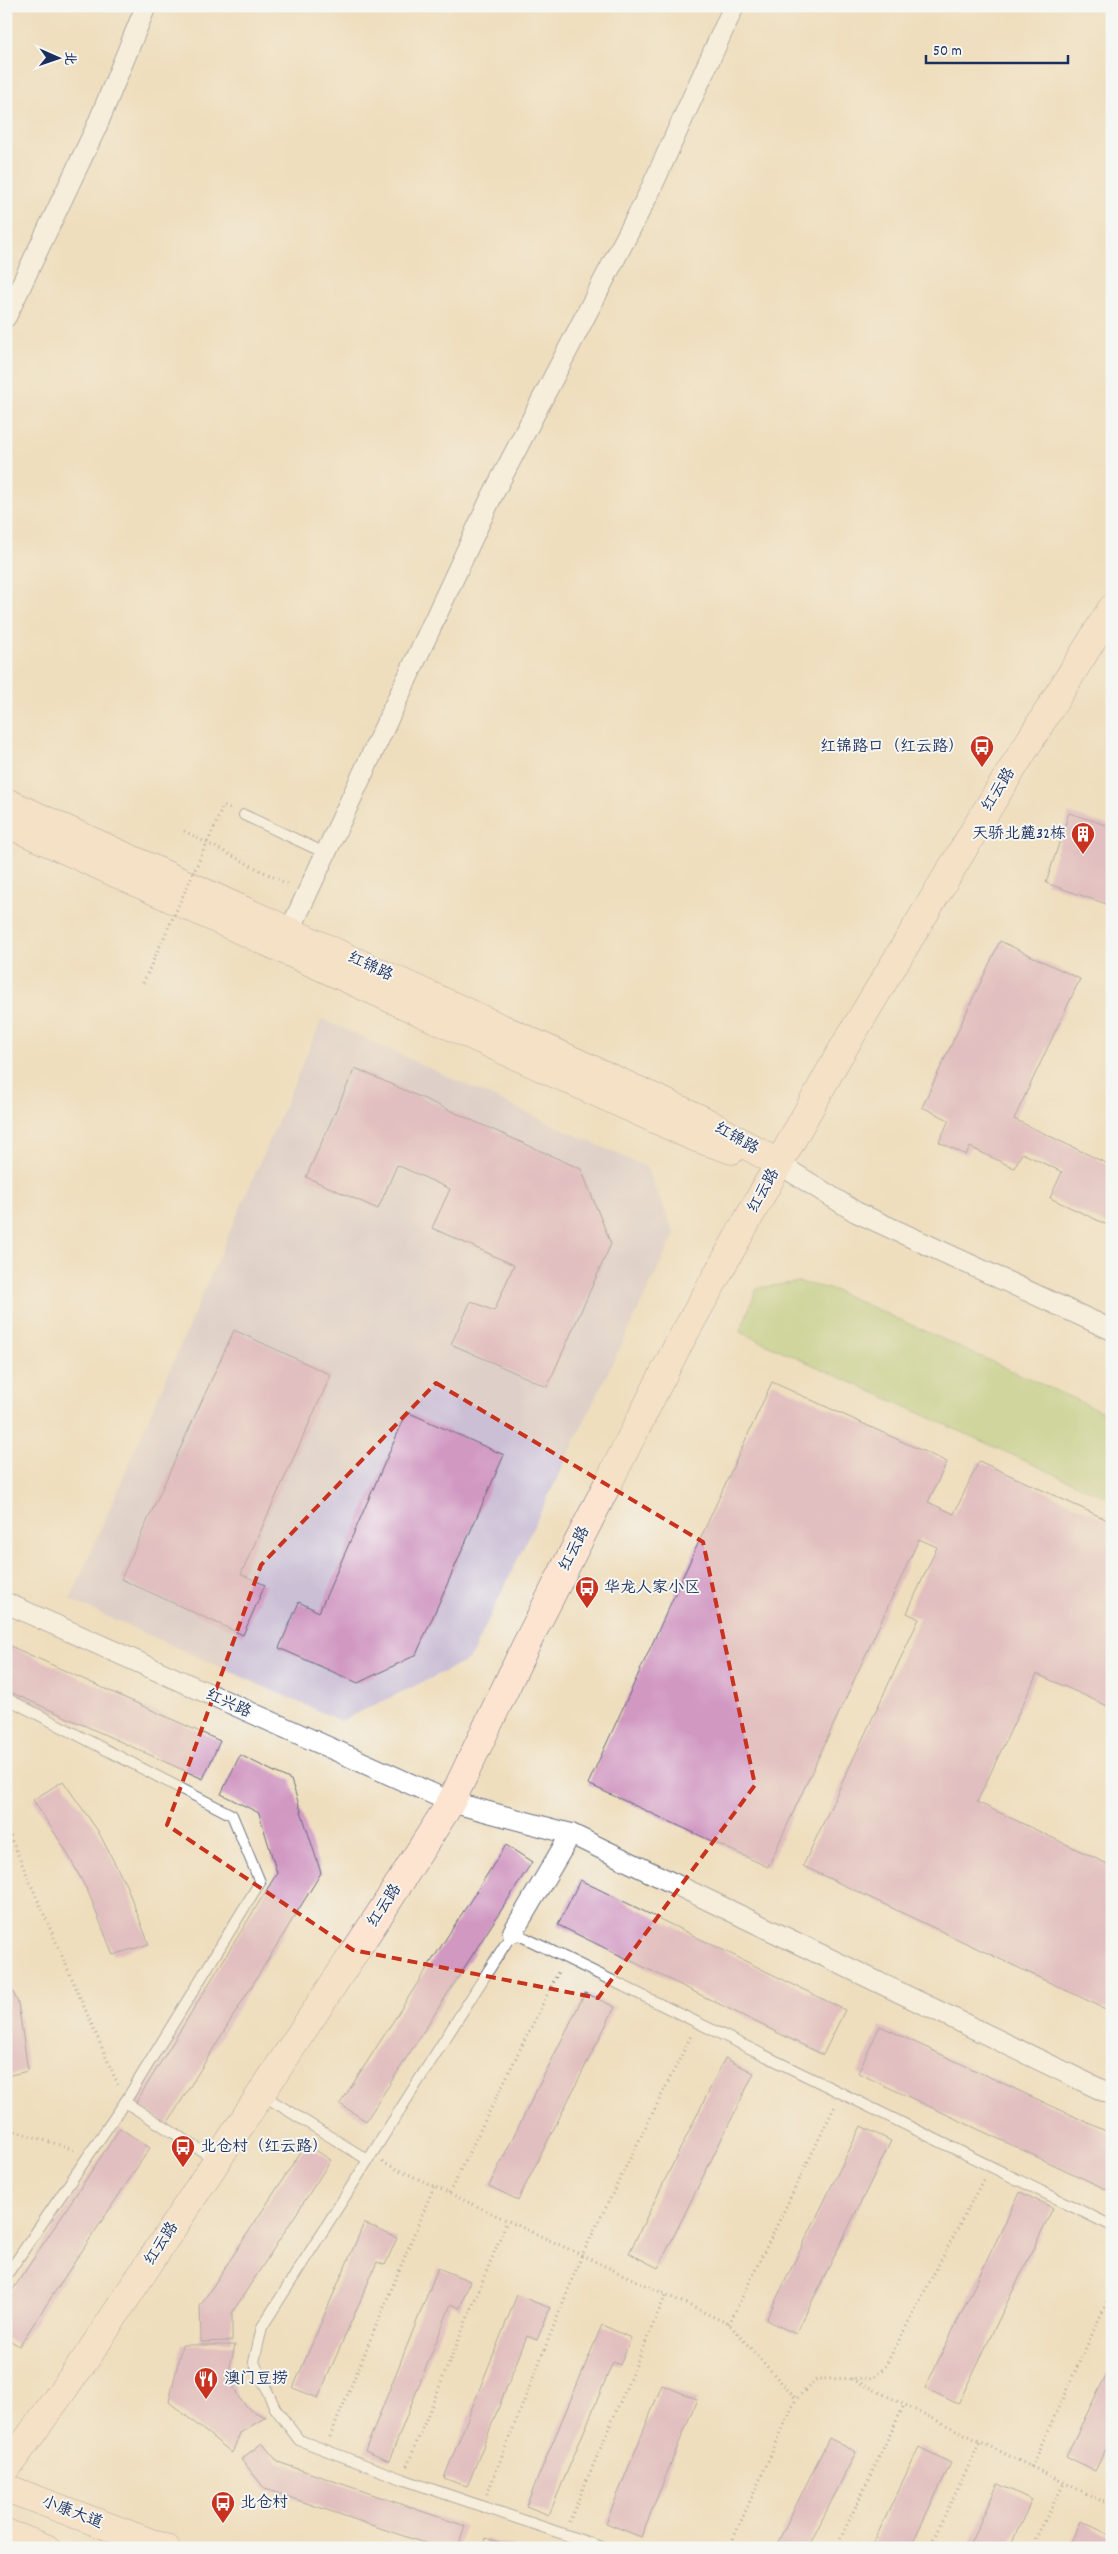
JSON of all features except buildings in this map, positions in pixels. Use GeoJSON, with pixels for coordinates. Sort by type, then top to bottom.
{"type":"FeatureCollection","features":[{"type":"Feature","properties":{"kind":"street"},"geometry":{"type":"LineString","coordinates":[[6,317],[96,128],[146,6]]}},
{"type":"Feature","properties":{"kind":"street"},"geometry":{"type":"LineString","coordinates":[[290,930],[491,498],[649,193],[734,6]]}},
{"type":"Feature","properties":{"kind":"street","name":"红云路"},"geometry":{"type":"LineString","coordinates":[[6,2469],[87,2357],[381,1912],[451,1802],[534,1629],[677,1348],[843,1049],[988,808],[1112,608]]}},
{"type":"Feature","properties":{"kind":"street","name":"红锦路"},"geometry":{"type":"LineString","coordinates":[[6,802],[703,1120],[779,1164]]}},
{"type":"Feature","properties":{"kind":"street","name":"红锦路"},"geometry":{"type":"LineString","coordinates":[[6,823],[694,1138],[779,1164]]}},
{"type":"Feature","properties":{"kind":"street"},"geometry":{"type":"LineString","coordinates":[[779,1164],[856,1212],[1112,1330]]}},
{"type":"Feature","properties":{"kind":"street","name":"红兴路"},"geometry":{"type":"LineString","coordinates":[[6,1602],[451,1802],[571,1834],[1112,2095]]}},
{"type":"Feature","properties":{"kind":"street"},"geometry":{"type":"LineString","coordinates":[[513,1932],[571,1834]]}},
{"type":"Feature","properties":{"kind":"street","name":"小康大道"},"geometry":{"type":"LineString","coordinates":[[6,2488],[165,2548]]}},
{"type":"Feature","properties":{"kind":"street"},"geometry":{"type":"LineString","coordinates":[[6,2533],[46,2548]]}},
{"type":"Feature","properties":{"kind":"lane"},"geometry":{"type":"LineString","coordinates":[[244,815],[325,853]]}},
{"type":"Feature","properties":{"kind":"lane"},"geometry":{"type":"LineString","coordinates":[[6,2276],[125,2102],[260,1882],[232,1815],[10,1700]]}},
{"type":"Feature","properties":{"kind":"lane"},"geometry":{"type":"LineString","coordinates":[[604,2548],[402,2479],[299,2440],[275,2408],[254,2362],[262,2327],[513,1932],[1112,2226]]}},
{"type":"Feature","properties":{"kind":"lane"},"geometry":{"type":"LineString","coordinates":[[261,2094],[369,2158]]}},
{"type":"Feature","properties":{"kind":"lane"},"geometry":{"type":"LineString","coordinates":[[125,2102],[217,2160]]}},
{"type":"Feature","properties":{"kind":"path"},"geometry":{"type":"LineString","coordinates":[[143,983],[223,806],[244,815]]}},
{"type":"Feature","properties":{"kind":"path"},"geometry":{"type":"LineString","coordinates":[[184,831],[289,885]]}},
{"type":"Feature","properties":{"kind":"path"},"geometry":{"type":"LineString","coordinates":[[6,1740],[10,1700]]}},
{"type":"Feature","properties":{"kind":"path"},"geometry":{"type":"LineString","coordinates":[[6,1827],[125,2102]]}},
{"type":"Feature","properties":{"kind":"path"},"geometry":{"type":"LineString","coordinates":[[449,2193],[566,1958]]}},
{"type":"Feature","properties":{"kind":"path"},"geometry":{"type":"LineString","coordinates":[[482,2506],[582,2255],[698,2022]]}},
{"type":"Feature","properties":{"kind":"path"},"geometry":{"type":"LineString","coordinates":[[729,2324],[842,2093]]}},
{"type":"Feature","properties":{"kind":"path"},"geometry":{"type":"LineString","coordinates":[[6,2128],[90,2155]]}},
{"type":"Feature","properties":{"kind":"path"},"geometry":{"type":"LineString","coordinates":[[369,2158],[434,2186],[729,2324],[796,2400]]}},
{"type":"Feature","properties":{"kind":"path"},"geometry":{"type":"LineString","coordinates":[[730,2548],[796,2400],[817,2379],[873,2378],[885,2367],[990,2166]]}},
{"type":"Feature","properties":{"kind":"path"},"geometry":{"type":"LineString","coordinates":[[324,2450],[434,2186]]}},
{"type":"Feature","properties":{"kind":"path"},"geometry":{"type":"LineString","coordinates":[[402,2479],[507,2220]]}},
{"type":"Feature","properties":{"kind":"path"},"geometry":{"type":"LineString","coordinates":[[1031,2467],[1112,2291]]}},
{"type":"Feature","properties":{"kind":"path"},"geometry":{"type":"LineString","coordinates":[[564,2534],[666,2294]]}},
{"type":"Feature","properties":{"kind":"path"},"geometry":{"type":"LineString","coordinates":[[851,2379],[1112,2506]]}},
{"type":"Feature","properties":{"kind":"path"},"geometry":{"type":"LineString","coordinates":[[836,2548],[904,2405]]}},
{"type":"Feature","properties":{"kind":"path"},"geometry":{"type":"LineString","coordinates":[[929,2548],[980,2442]]}},
{"type":"Feature","properties":{"kind":"path"},"geometry":{"type":"LineString","coordinates":[[1031,2548],[1064,2483]]}},
{"type":"Feature","properties":{"kind":"path"},"geometry":{"type":"LineString","coordinates":[[1102,2501],[1112,2499]]}},
{"type":"Feature","properties":{"kind":"highlighted area"},"geometry":{"type":"Polygon","coordinates":[[[436,1383],[703,1542],[755,1785],[598,1998],[353,1950],[167,1825],[261,1565],[436,1383]]]}},
{"type":"Feature","properties":{"kind":"shaded area"},"geometry":{"type":"Polygon","coordinates":[[[322,1019],[646,1167],[675,1234],[469,1660],[341,1721],[70,1600],[322,1019]]]}},
{"type":"Feature","properties":{"kind":"green space"},"geometry":{"type":"Polygon","coordinates":[[[799,1282],[834,1290],[1112,1416],[1112,1500],[740,1332],[757,1288],[799,1282]]]}},
{"type":"Feature","properties":{"kind":"place","name":"红锦路口（红云路）"},"geometry":{"type":"Point","coordinates":[982,768]}},
{"type":"Feature","properties":{"kind":"place","name":"天骄北麓32栋"},"geometry":{"type":"Point","coordinates":[1083,855]}},
{"type":"Feature","properties":{"kind":"place","name":"华龙人家小区"},"geometry":{"type":"Point","coordinates":[587,1609]}},
{"type":"Feature","properties":{"kind":"place","name":"北仓村（红云路）"},"geometry":{"type":"Point","coordinates":[183,2168]}},
{"type":"Feature","properties":{"kind":"place","name":"澳门豆捞"},"geometry":{"type":"Point","coordinates":[206,2400]}},
{"type":"Feature","properties":{"kind":"place","name":"北仓村"},"geometry":{"type":"Point","coordinates":[223,2524]}}]}
